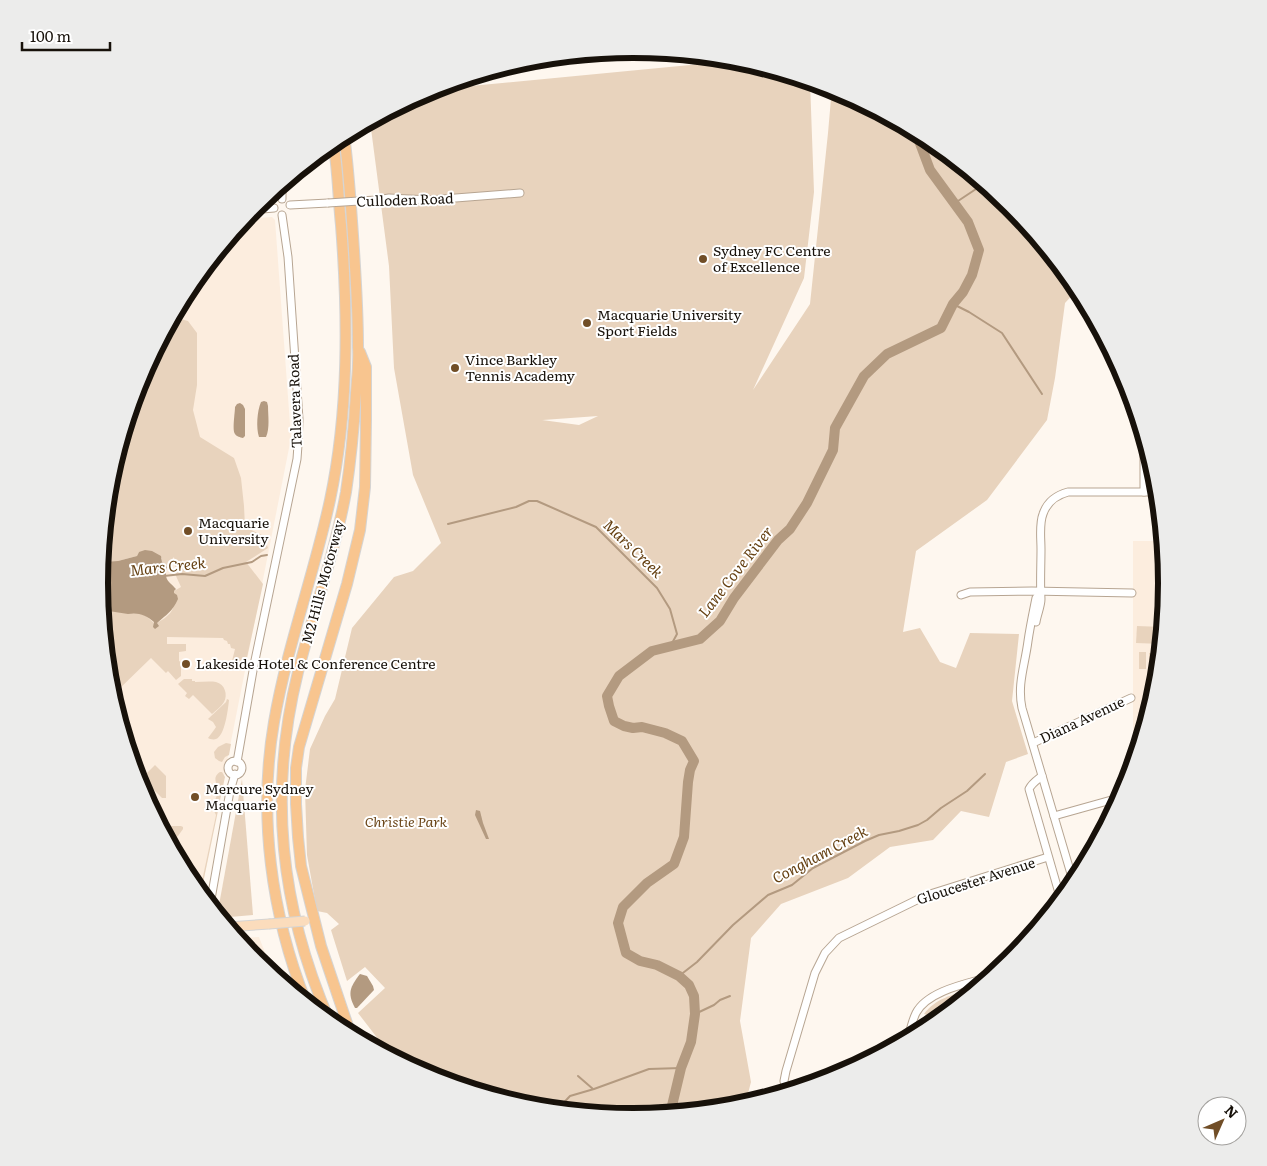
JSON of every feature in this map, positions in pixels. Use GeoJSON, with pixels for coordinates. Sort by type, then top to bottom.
{"type":"FeatureCollection","features":[{"type":"Feature","properties":{"kind":"highway","name":"M2 Hills Motorway"},"geometry":{"type":"LineString","coordinates":[[324,1007],[296,924],[284,858],[282,792],[283,757],[292,699],[312,619],[327,572],[346,492],[354,432],[358,348],[355,258],[345,144]]}},
{"type":"Feature","properties":{"kind":"highway","name":"M2 Hills Motorway"},"geometry":{"type":"LineString","coordinates":[[301,989],[288,950],[274,887],[269,849],[267,786],[269,752],[274,720],[290,651],[330,500],[341,423],[346,320],[335,151]]}},
{"type":"Feature","properties":{"kind":"highway"},"geometry":{"type":"LineString","coordinates":[[348,1024],[321,946],[310,921],[298,838],[296,768],[299,747],[348,584],[360,530],[366,466],[366,367],[358,348]]}},
{"type":"Feature","properties":{"kind":"highway"},"geometry":{"type":"LineString","coordinates":[[268,811],[264,846],[266,878],[279,941],[293,983]]}},
{"type":"Feature","properties":{"kind":"main road"},"geometry":{"type":"LineString","coordinates":[[236,926],[310,921]]}},
{"type":"Feature","properties":{"kind":"street"},"geometry":{"type":"LineString","coordinates":[[282,193],[282,199]]}},
{"type":"Feature","properties":{"kind":"street","name":"Culloden Road"},"geometry":{"type":"LineString","coordinates":[[290,205],[389,198],[430,200],[520,193]]}},
{"type":"Feature","properties":{"kind":"street"},"geometry":{"type":"LineString","coordinates":[[282,199],[286,200],[290,205],[289,211],[282,215],[277,214],[274,208],[275,203],[282,199]]}},
{"type":"Feature","properties":{"kind":"street"},"geometry":{"type":"LineString","coordinates":[[264,209],[274,208]]}},
{"type":"Feature","properties":{"kind":"street","name":"Talavera Road"},"geometry":{"type":"LineString","coordinates":[[212,896],[230,791],[235,774],[231,773],[228,768],[231,762],[237,762],[254,665],[298,445],[299,419],[288,257],[282,215]]}},
{"type":"Feature","properties":{"kind":"street"},"geometry":{"type":"LineString","coordinates":[[1144,459],[1144,492]]}},
{"type":"Feature","properties":{"kind":"street"},"geometry":{"type":"LineString","coordinates":[[1071,874],[1022,708],[1020,695],[1028,632],[1036,598],[1039,593],[1042,518],[1046,507],[1055,497],[1068,492],[1151,492]]}},
{"type":"Feature","properties":{"kind":"street"},"geometry":{"type":"LineString","coordinates":[[961,595],[970,592],[1032,591],[1039,593],[1132,593]]}},
{"type":"Feature","properties":{"kind":"street","name":"Diana Avenue"},"geometry":{"type":"LineString","coordinates":[[1033,743],[1131,698]]}},
{"type":"Feature","properties":{"kind":"street"},"geometry":{"type":"LineString","coordinates":[[1042,776],[1029,789],[1058,891]]}},
{"type":"Feature","properties":{"kind":"street"},"geometry":{"type":"LineString","coordinates":[[1054,816],[1112,800]]}},
{"type":"Feature","properties":{"kind":"street","name":"Gloucester Avenue"},"geometry":{"type":"LineString","coordinates":[[785,1086],[786,1071],[815,973],[825,953],[839,938],[927,895],[1048,857]]}},
{"type":"Feature","properties":{"kind":"street"},"geometry":{"type":"LineString","coordinates":[[912,1028],[917,1012],[930,999],[948,990],[972,985]]}},
{"type":"Feature","properties":{"kind":"shaded area","name":"Macquarie University"},"geometry":{"type":"Polygon","coordinates":[[[272,217],[275,220],[291,438],[203,883],[178,846],[162,815],[136,752],[126,719],[112,652],[108,583],[109,549],[112,514],[118,480],[136,414],[148,382],[178,320],[197,291],[217,263],[255,218],[272,217]]]}},
{"type":"Feature","properties":{"kind":"shaded area"},"geometry":{"type":"Polygon","coordinates":[[[261,402],[267,402],[268,406],[268,430],[266,437],[259,437],[257,429],[258,415],[261,402]]]}},
{"type":"Feature","properties":{"kind":"shaded area"},"geometry":{"type":"Polygon","coordinates":[[[240,403],[245,409],[245,436],[243,438],[234,432],[235,407],[240,403]]]}},
{"type":"Feature","properties":{"kind":"shaded area"},"geometry":{"type":"Polygon","coordinates":[[[1133,541],[1157,541],[1159,583],[1155,652],[1149,686],[1133,745],[1133,541]]]}},
{"type":"Feature","properties":{"kind":"shaded area"},"geometry":{"type":"Polygon","coordinates":[[[145,550],[152,551],[161,556],[162,562],[167,566],[166,577],[176,589],[174,593],[178,599],[176,603],[157,623],[159,626],[155,629],[153,627],[154,622],[142,615],[109,611],[109,562],[137,556],[139,552],[145,550]]]}},
{"type":"Feature","properties":{"kind":"shaded area"},"geometry":{"type":"Polygon","coordinates":[[[476,810],[480,811],[489,839],[486,839],[475,815],[476,810]]]}},
{"type":"Feature","properties":{"kind":"shaded area"},"geometry":{"type":"Polygon","coordinates":[[[259,937],[268,961],[262,955],[246,938],[259,937]]]}},
{"type":"Feature","properties":{"kind":"shaded area"},"geometry":{"type":"Polygon","coordinates":[[[360,974],[367,976],[374,990],[355,1008],[350,994],[360,974]]]}},
{"type":"Feature","properties":{"kind":"green space","name":"Christie Park"},"geometry":{"type":"Polygon","coordinates":[[[709,63],[770,75],[810,88],[814,192],[804,278],[753,390],[810,304],[831,96],[896,128],[953,166],[980,188],[1029,237],[1073,295],[1065,303],[1055,378],[1047,420],[987,500],[916,551],[903,632],[920,628],[940,662],[956,668],[970,633],[1019,634],[1012,701],[1028,754],[1006,762],[989,817],[961,811],[933,840],[890,847],[848,878],[781,904],[751,938],[740,1021],[751,1082],[747,1096],[702,1104],[634,1108],[565,1104],[497,1091],[432,1068],[382,1044],[358,1013],[385,988],[365,967],[347,981],[331,930],[339,924],[327,913],[317,911],[307,855],[305,790],[310,749],[335,699],[352,628],[394,577],[413,571],[441,543],[413,475],[394,368],[389,266],[371,128],[401,112],[460,87],[709,63]],[[598,416],[542,420],[579,425],[598,416]]]}},
{"type":"Feature","properties":{"kind":"green space"},"geometry":{"type":"Polygon","coordinates":[[[179,319],[188,321],[197,333],[197,385],[193,410],[200,437],[234,458],[241,478],[245,527],[264,536],[268,548],[246,562],[263,584],[246,662],[232,661],[235,649],[231,648],[230,644],[223,638],[167,637],[167,644],[186,644],[186,651],[179,652],[181,676],[176,680],[151,658],[119,689],[112,652],[109,611],[142,614],[153,624],[162,620],[170,613],[174,604],[174,591],[181,587],[176,576],[174,557],[167,566],[162,562],[162,558],[139,552],[137,556],[109,562],[109,549],[112,514],[126,447],[148,382],[162,351],[179,319]]]}},
{"type":"Feature","properties":{"kind":"green space"},"geometry":{"type":"Polygon","coordinates":[[[1137,626],[1157,627],[1156,644],[1136,643],[1137,626]]]}},
{"type":"Feature","properties":{"kind":"green space"},"geometry":{"type":"Polygon","coordinates":[[[1139,652],[1146,652],[1146,669],[1139,669],[1139,652]]]}},
{"type":"Feature","properties":{"kind":"green space"},"geometry":{"type":"Polygon","coordinates":[[[1149,653],[1155,653],[1150,680],[1149,653]]]}},
{"type":"Feature","properties":{"kind":"green space"},"geometry":{"type":"Polygon","coordinates":[[[184,679],[192,679],[195,682],[219,683],[225,690],[224,702],[212,714],[193,695],[189,699],[185,696],[187,693],[178,684],[184,679]]]}},
{"type":"Feature","properties":{"kind":"green space"},"geometry":{"type":"Polygon","coordinates":[[[227,699],[229,700],[228,709],[222,733],[216,739],[208,738],[216,727],[208,719],[227,699]]]}},
{"type":"Feature","properties":{"kind":"green space"},"geometry":{"type":"Polygon","coordinates":[[[226,743],[231,744],[229,755],[222,762],[215,758],[214,752],[218,747],[226,743]]]}},
{"type":"Feature","properties":{"kind":"green space"},"geometry":{"type":"Polygon","coordinates":[[[155,765],[166,776],[166,798],[162,798],[148,784],[145,775],[155,765]]]}},
{"type":"Feature","properties":{"kind":"green space"},"geometry":{"type":"Polygon","coordinates":[[[220,772],[225,777],[219,805],[213,804],[218,792],[216,776],[220,772]]]}},
{"type":"Feature","properties":{"kind":"green space"},"geometry":{"type":"Polygon","coordinates":[[[242,779],[253,915],[230,917],[219,905],[242,779]]]}},
{"type":"Feature","properties":{"kind":"green space"},"geometry":{"type":"Polygon","coordinates":[[[213,805],[219,806],[203,883],[216,815],[211,808],[213,805]]]}},
{"type":"Feature","properties":{"kind":"green space"},"geometry":{"type":"Polygon","coordinates":[[[168,826],[183,827],[175,838],[173,837],[168,826]]]}},
{"type":"Feature","properties":{"kind":"green space"},"geometry":{"type":"Polygon","coordinates":[[[963,992],[931,1016],[924,1014],[933,1004],[951,995],[963,992]]]}},
{"type":"Feature","properties":{"kind":"waterway","name":"Lane Cove River"},"geometry":{"type":"LineString","coordinates":[[672,1107],[681,1068],[691,1042],[695,1014],[694,996],[689,985],[679,976],[657,965],[640,961],[626,953],[618,923],[623,907],[647,883],[674,864],[684,837],[688,782],[694,761],[682,741],[665,733],[642,727],[624,726],[614,721],[607,696],[619,676],[652,651],[700,639],[720,621],[734,598],[778,540],[790,529],[807,503],[833,450],[835,428],[864,376],[887,354],[941,328],[953,304],[963,292],[972,275],[979,250],[968,222],[930,170],[920,143]]}},
{"type":"Feature","properties":{"kind":"waterway"},"geometry":{"type":"LineString","coordinates":[[955,203],[979,187]]}},
{"type":"Feature","properties":{"kind":"waterway"},"geometry":{"type":"LineString","coordinates":[[953,304],[1002,333],[1042,394]]}},
{"type":"Feature","properties":{"kind":"waterway","name":"Mars Creek"},"geometry":{"type":"LineString","coordinates":[[448,524],[516,507],[529,501],[537,501],[596,527],[657,588],[670,609],[677,634],[670,647]]}},
{"type":"Feature","properties":{"kind":"waterway","name":"Mars Creek"},"geometry":{"type":"LineString","coordinates":[[164,576],[182,574],[205,576],[223,568],[252,562],[261,556],[267,555]]}},
{"type":"Feature","properties":{"kind":"waterway","name":"Congham Creek"},"geometry":{"type":"LineString","coordinates":[[679,976],[697,962],[733,925],[768,895],[792,885],[813,868],[865,841],[879,835],[918,825],[927,820],[967,791],[985,774]]}},
{"type":"Feature","properties":{"kind":"waterway"},"geometry":{"type":"LineString","coordinates":[[695,1014],[730,996]]}},
{"type":"Feature","properties":{"kind":"waterway"},"geometry":{"type":"LineString","coordinates":[[563,1104],[570,1096],[649,1069],[681,1068]]}},
{"type":"Feature","properties":{"kind":"waterway"},"geometry":{"type":"LineString","coordinates":[[578,1076],[593,1089]]}},
{"type":"Feature","properties":{"kind":"place","name":"Sydney FC Centre of Excellence"},"geometry":{"type":"Point","coordinates":[703,259]}},
{"type":"Feature","properties":{"kind":"place","name":"Macquarie University Sport Fields"},"geometry":{"type":"Point","coordinates":[587,323]}},
{"type":"Feature","properties":{"kind":"place","name":"Vince Barkley Tennis Academy"},"geometry":{"type":"Point","coordinates":[455,368]}},
{"type":"Feature","properties":{"kind":"place","name":"Macquarie University"},"geometry":{"type":"Point","coordinates":[188,531]}},
{"type":"Feature","properties":{"kind":"place","name":"Lakeside Hotel & Conference Centre"},"geometry":{"type":"Point","coordinates":[186,664]}},
{"type":"Feature","properties":{"kind":"place","name":"Mercure Sydney Macquarie"},"geometry":{"type":"Point","coordinates":[195,797]}}]}
